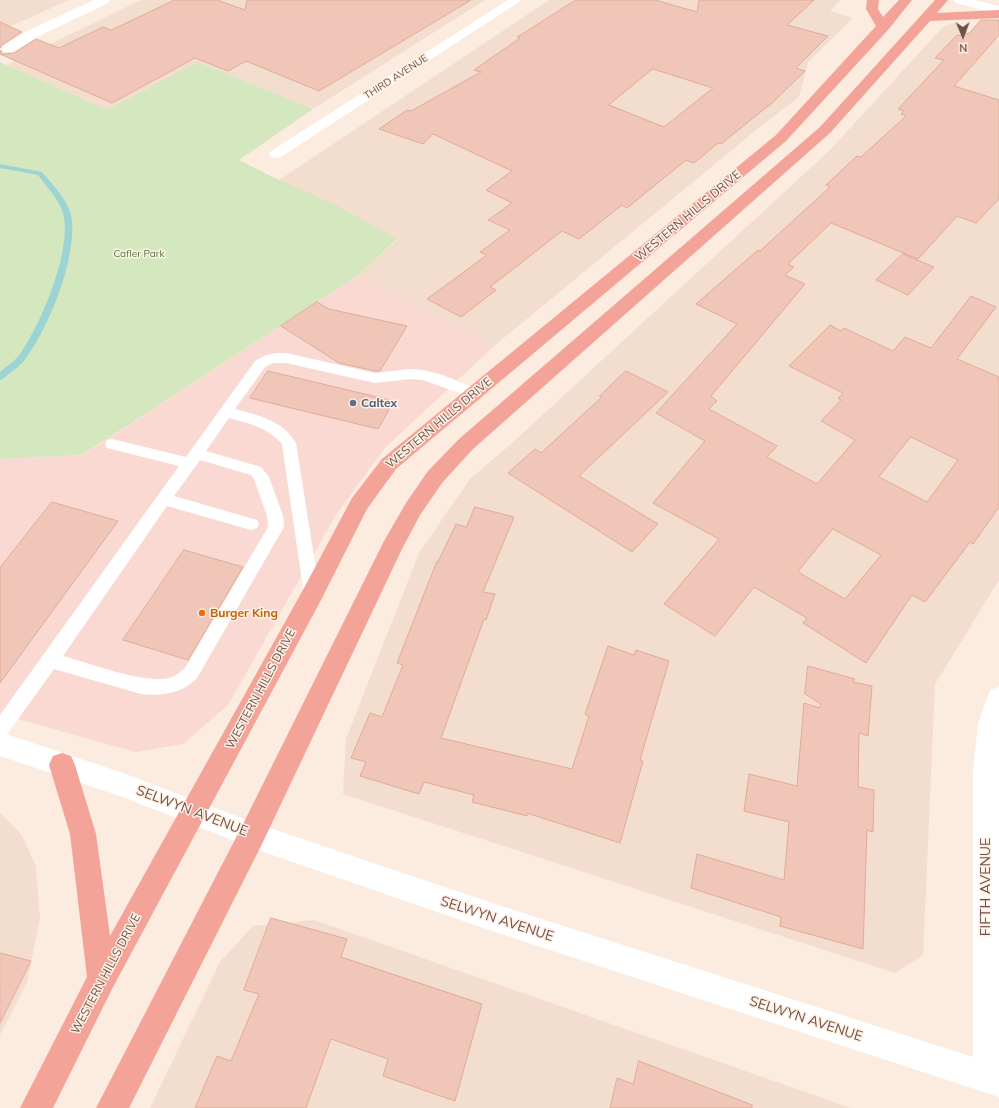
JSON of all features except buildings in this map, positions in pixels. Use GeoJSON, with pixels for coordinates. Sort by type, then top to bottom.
{"type":"FeatureCollection","features":[{"type":"Feature","properties":{"kind":"highway"},"geometry":{"type":"LineString","coordinates":[[873,0],[872,9],[883,27]]}},
{"type":"Feature","properties":{"kind":"highway","name":"WESTERN HILLS DRIVE"},"geometry":{"type":"LineString","coordinates":[[36,1108],[102,979],[312,595],[359,504],[389,464],[782,138],[906,0]]}},
{"type":"Feature","properties":{"kind":"highway"},"geometry":{"type":"LineString","coordinates":[[935,8],[999,14]]}},
{"type":"Feature","properties":{"kind":"highway","name":"WESTERN HILLS DRIVE"},"geometry":{"type":"LineString","coordinates":[[112,1108],[252,835],[392,547],[413,509],[435,477],[466,444],[825,130],[935,8]]}},
{"type":"Feature","properties":{"kind":"highway"},"geometry":{"type":"LineString","coordinates":[[62,765],[83,834],[102,979]]}},
{"type":"Feature","properties":{"kind":"street"},"geometry":{"type":"LineString","coordinates":[[8,49],[32,34],[104,0]]}},
{"type":"Feature","properties":{"kind":"street","name":"THIRD AVENUE"},"geometry":{"type":"LineString","coordinates":[[276,154],[516,0]]}},
{"type":"Feature","properties":{"kind":"street"},"geometry":{"type":"LineString","coordinates":[[960,0],[999,10]]}},
{"type":"Feature","properties":{"kind":"street","name":"FIFTH AVENUE"},"geometry":{"type":"LineString","coordinates":[[994,1080],[987,1020],[986,772],[990,723],[999,698]]}},
{"type":"Feature","properties":{"kind":"street","name":"SELWYN AVENUE"},"geometry":{"type":"LineString","coordinates":[[0,744],[123,785],[252,835],[495,918],[994,1080]]}},
{"type":"Feature","properties":{"kind":"lane"},"geometry":{"type":"LineString","coordinates":[[0,730],[192,458],[260,364],[265,360],[276,357],[286,358],[375,378],[396,378],[414,374],[432,376],[474,393]]}},
{"type":"Feature","properties":{"kind":"lane"},"geometry":{"type":"LineString","coordinates":[[225,412],[272,426],[283,434],[289,443],[312,595]]}},
{"type":"Feature","properties":{"kind":"lane"},"geometry":{"type":"LineString","coordinates":[[50,660],[141,686],[154,687],[176,685],[191,673],[273,534],[276,522],[261,477],[256,471],[112,444]]}},
{"type":"Feature","properties":{"kind":"lane"},"geometry":{"type":"LineString","coordinates":[[163,499],[251,524]]}},
{"type":"Feature","properties":{"kind":"shaded area"},"geometry":{"type":"Polygon","coordinates":[[[0,0],[69,0],[0,31],[0,0]]]}},
{"type":"Feature","properties":{"kind":"shaded area"},"geometry":{"type":"Polygon","coordinates":[[[141,0],[485,0],[313,109],[198,62],[107,111],[7,65],[141,0]]]}},
{"type":"Feature","properties":{"kind":"shaded area"},"geometry":{"type":"Polygon","coordinates":[[[549,0],[840,0],[830,11],[853,18],[808,62],[799,97],[761,126],[494,346],[356,277],[397,240],[279,180],[549,0]]]}},
{"type":"Feature","properties":{"kind":"shaded area"},"geometry":{"type":"Polygon","coordinates":[[[956,22],[968,32],[999,40],[999,580],[935,684],[923,955],[895,973],[343,794],[346,739],[419,553],[470,479],[510,445],[830,150],[942,28],[956,22]]]}},
{"type":"Feature","properties":{"kind":"shaded area"},"geometry":{"type":"Polygon","coordinates":[[[356,277],[494,346],[384,449],[336,515],[228,705],[183,744],[136,752],[0,714],[0,459],[83,455],[356,277]]]}},
{"type":"Feature","properties":{"kind":"shaded area"},"geometry":{"type":"Polygon","coordinates":[[[0,813],[21,834],[36,866],[40,919],[27,982],[0,1035],[0,813]]]}},
{"type":"Feature","properties":{"kind":"shaded area"},"geometry":{"type":"Polygon","coordinates":[[[314,920],[851,1108],[150,1108],[220,962],[253,926],[314,920]]]}},
{"type":"Feature","properties":{"kind":"green space","name":"Cafler Park"},"geometry":{"type":"Polygon","coordinates":[[[0,62],[107,110],[198,62],[313,109],[239,160],[279,180],[332,203],[397,239],[356,277],[82,455],[0,459],[0,62]]]}},
{"type":"Feature","properties":{"kind":"waterway"},"geometry":{"type":"LineString","coordinates":[[0,166],[40,173],[66,210],[69,228],[63,266],[40,327],[23,356],[0,377]]}},
{"type":"Feature","properties":{"kind":"place","name":"Caltex"},"geometry":{"type":"Point","coordinates":[353,403]}},
{"type":"Feature","properties":{"kind":"place","name":"Burger King"},"geometry":{"type":"Point","coordinates":[202,613]}}]}
